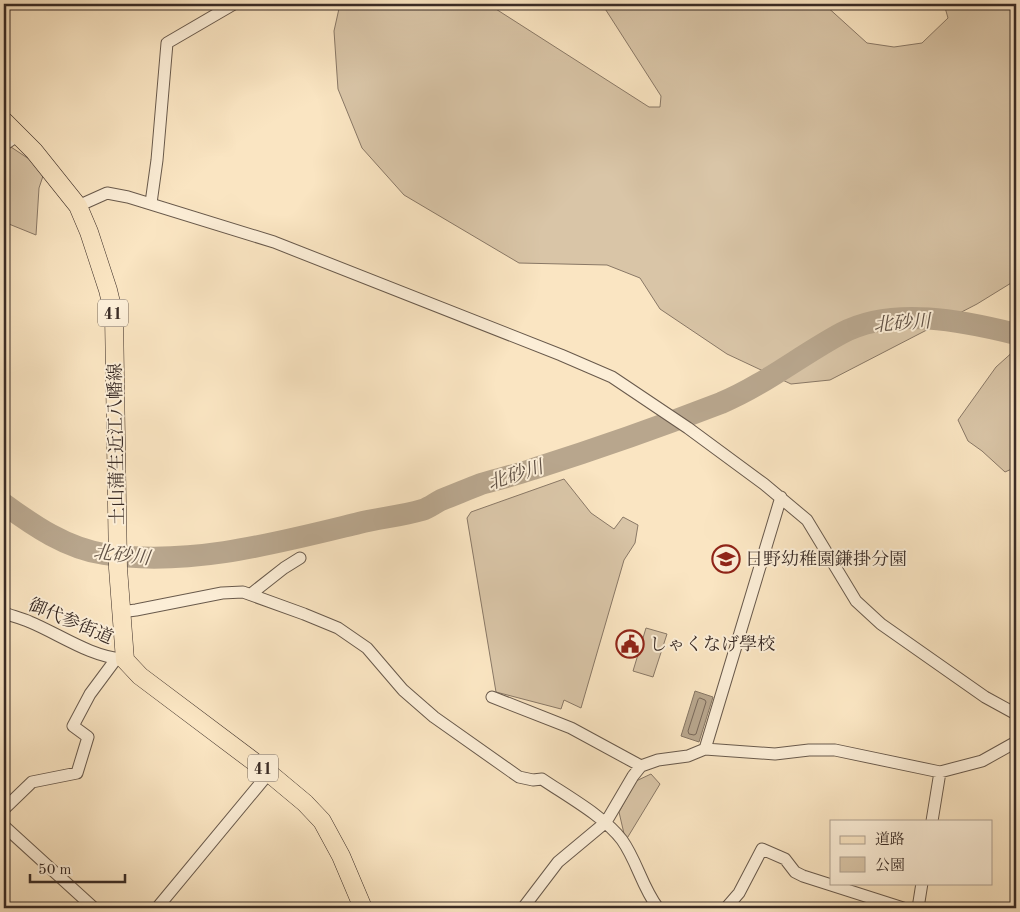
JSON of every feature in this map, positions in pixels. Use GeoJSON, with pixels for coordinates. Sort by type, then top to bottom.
{"type":"FeatureCollection","features":[{"type":"Feature","properties":{"kind":"main road","name":"土山蒲生近江八幡線"},"geometry":{"type":"LineString","coordinates":[[4,121],[11,140],[34,150],[78,206],[92,240],[114,315],[117,539],[121,612],[121,659]]}},
{"type":"Feature","properties":{"kind":"main road","name":"41"},"geometry":{"type":"LineString","coordinates":[[121,659],[140,676],[269,773],[305,803],[322,821],[341,856],[363,908]]}},
{"type":"Feature","properties":{"kind":"street"},"geometry":{"type":"LineString","coordinates":[[151,203],[157,160],[167,43],[234,4]]}},
{"type":"Feature","properties":{"kind":"street"},"geometry":{"type":"LineString","coordinates":[[78,206],[107,194],[151,203],[274,242],[561,355],[612,377],[688,428],[781,497],[806,520],[856,601],[881,624],[985,697],[1016,714]]}},
{"type":"Feature","properties":{"kind":"street"},"geometry":{"type":"LineString","coordinates":[[705,749],[781,497]]}},
{"type":"Feature","properties":{"kind":"street"},"geometry":{"type":"LineString","coordinates":[[251,594],[300,558]]}},
{"type":"Feature","properties":{"kind":"street"},"geometry":{"type":"LineString","coordinates":[[121,612],[222,593],[244,592],[338,628],[367,648],[403,690],[434,717],[519,777],[542,780],[606,822],[622,840],[633,859],[648,894],[658,908]]}},
{"type":"Feature","properties":{"kind":"street","name":"御代参街道"},"geometry":{"type":"LineString","coordinates":[[4,613],[29,622],[89,650],[121,659]]}},
{"type":"Feature","properties":{"kind":"street"},"geometry":{"type":"LineString","coordinates":[[4,809],[32,782],[77,773],[88,737],[73,726],[90,694],[121,659]]}},
{"type":"Feature","properties":{"kind":"street"},"geometry":{"type":"LineString","coordinates":[[492,697],[571,728],[641,766]]}},
{"type":"Feature","properties":{"kind":"street"},"geometry":{"type":"LineString","coordinates":[[523,908],[558,862],[606,822],[641,766],[658,760],[688,756],[705,749],[774,754],[809,750],[835,750],[940,772],[982,761],[1016,742]]}},
{"type":"Feature","properties":{"kind":"street"},"geometry":{"type":"LineString","coordinates":[[932,820],[940,772]]}},
{"type":"Feature","properties":{"kind":"street"},"geometry":{"type":"LineString","coordinates":[[157,908],[269,773]]}},
{"type":"Feature","properties":{"kind":"street"},"geometry":{"type":"LineString","coordinates":[[4,826],[94,908]]}},
{"type":"Feature","properties":{"kind":"street"},"geometry":{"type":"LineString","coordinates":[[726,908],[739,892],[762,849],[784,859],[795,872],[803,876],[903,908]]}},
{"type":"Feature","properties":{"kind":"street"},"geometry":{"type":"LineString","coordinates":[[918,908],[922,884]]}},
{"type":"Feature","properties":{"kind":"green space"},"geometry":{"type":"Polygon","coordinates":[[[340,4],[488,4],[649,107],[660,107],[661,96],[602,4],[824,4],[867,43],[894,47],[922,43],[948,18],[944,4],[1016,4],[1016,280],[977,304],[830,380],[791,384],[727,354],[660,309],[640,278],[607,265],[519,263],[404,195],[362,148],[338,89],[334,31],[340,4]]]}},
{"type":"Feature","properties":{"kind":"green space"},"geometry":{"type":"Polygon","coordinates":[[[8,145],[29,159],[44,173],[39,188],[36,235],[4,222],[4,148],[8,145]]]}},
{"type":"Feature","properties":{"kind":"green space"},"geometry":{"type":"Polygon","coordinates":[[[1016,349],[1016,467],[1005,472],[968,441],[958,420],[996,367],[1016,349]]]}},
{"type":"Feature","properties":{"kind":"green space"},"geometry":{"type":"Polygon","coordinates":[[[564,479],[591,513],[614,529],[623,517],[638,525],[635,543],[624,560],[581,708],[564,700],[561,709],[496,692],[467,518],[471,512],[564,479]]]}},
{"type":"Feature","properties":{"kind":"green space"},"geometry":{"type":"Polygon","coordinates":[[[646,628],[667,634],[653,677],[633,671],[646,628]]]}},
{"type":"Feature","properties":{"kind":"green space"},"geometry":{"type":"Polygon","coordinates":[[[651,774],[660,784],[626,840],[619,812],[636,781],[651,774]]]}},
{"type":"Feature","properties":{"kind":"water"},"geometry":{"type":"Polygon","coordinates":[[[695,691],[713,697],[699,742],[681,736],[695,691]]]}},
{"type":"Feature","properties":{"kind":"waterway","name":"北砂川"},"geometry":{"type":"LineString","coordinates":[[4,504],[51,535],[77,547],[104,554],[168,557],[232,551],[422,510],[481,484],[604,446],[737,396],[842,333],[862,325],[883,320],[929,319],[952,321],[1016,334]]}},
{"type":"Feature","properties":{"kind":"place","name":"日野幼稚園鎌掛分園"},"geometry":{"type":"Point","coordinates":[726,559]}},
{"type":"Feature","properties":{"kind":"place","name":"しゃくなげ學校"},"geometry":{"type":"Point","coordinates":[630,644]}}]}
